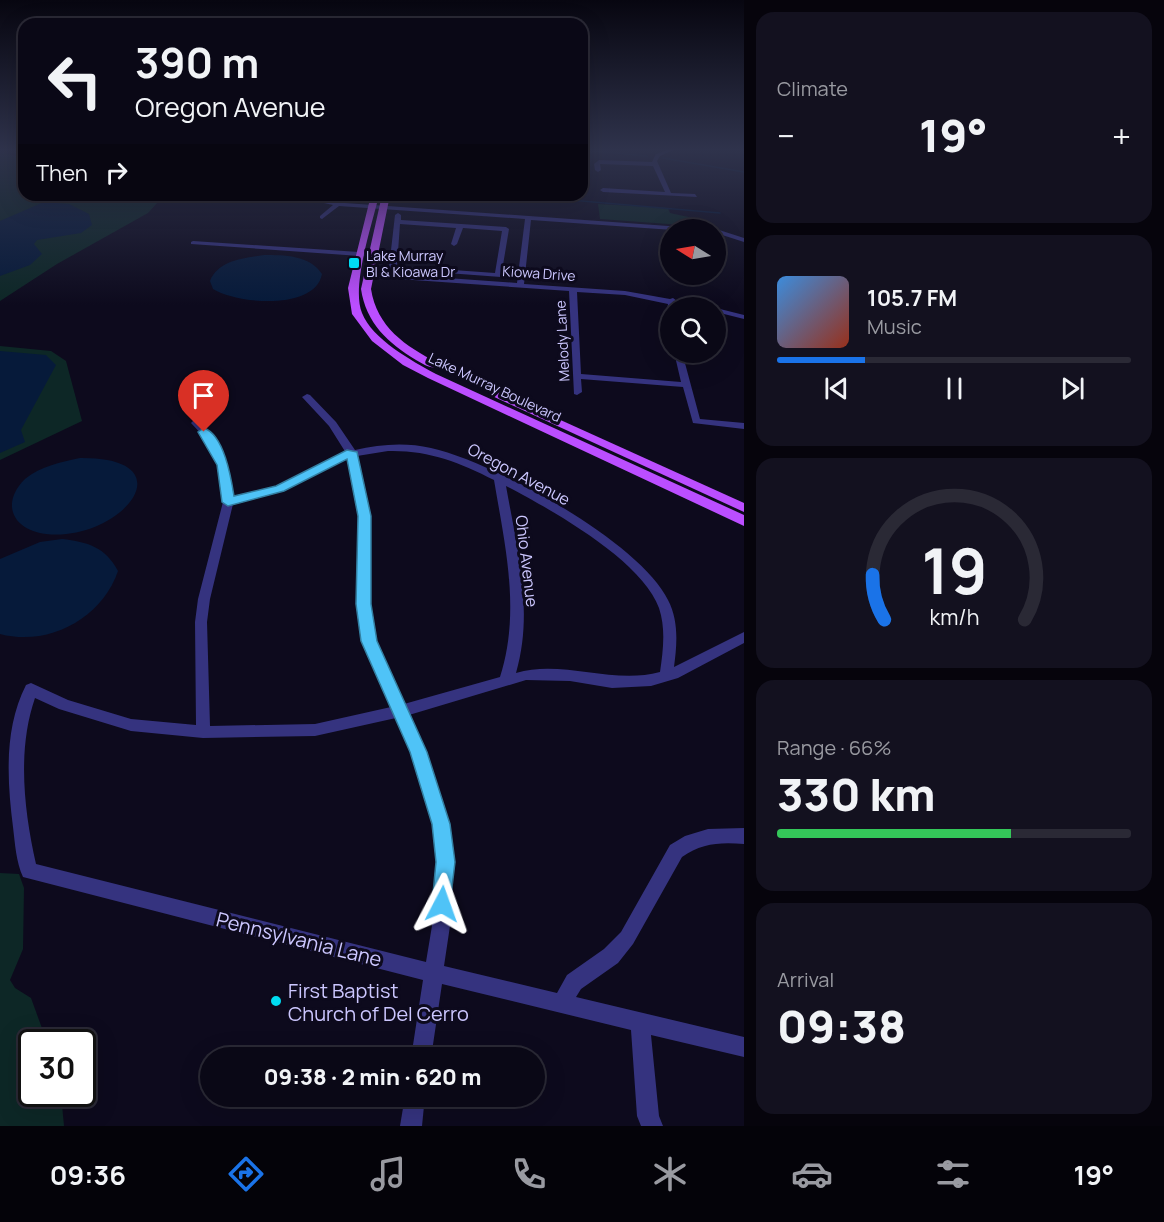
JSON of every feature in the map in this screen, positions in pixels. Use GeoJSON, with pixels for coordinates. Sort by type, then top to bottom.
{"type":"FeatureCollection","features":[{"type":"Feature","properties":{"kind":"main road","name":"Lake Murray Boulevard"},"geometry":{"type":"LineString","coordinates":[[373,201],[368,255],[370,275],[366,297],[371,313],[389,336],[442,370],[614,455]]}},
{"type":"Feature","properties":{"kind":"main road","name":"Lake Murray Boulevard"},"geometry":{"type":"LineString","coordinates":[[384,201],[353,297],[357,314],[376,339],[408,363],[432,376],[742,513]]}},
{"type":"Feature","properties":{"kind":"street"},"geometry":{"type":"LineString","coordinates":[[322,201],[382,208],[660,227]]}},
{"type":"Feature","properties":{"kind":"street"},"geometry":{"type":"LineString","coordinates":[[322,217],[337,204]]}},
{"type":"Feature","properties":{"kind":"street"},"geometry":{"type":"LineString","coordinates":[[476,227],[478,214]]}},
{"type":"Feature","properties":{"kind":"street"},"geometry":{"type":"LineString","coordinates":[[520,285],[513,246],[506,229],[398,218],[393,268],[416,274],[498,275],[513,246],[528,218]]}},
{"type":"Feature","properties":{"kind":"street"},"geometry":{"type":"LineString","coordinates":[[454,244],[460,226]]}},
{"type":"Feature","properties":{"kind":"street"},"geometry":{"type":"LineString","coordinates":[[726,234],[744,240]]}},
{"type":"Feature","properties":{"kind":"street"},"geometry":{"type":"LineString","coordinates":[[194,243],[368,255]]}},
{"type":"Feature","properties":{"kind":"street","name":"Kiowa Drive"},"geometry":{"type":"LineString","coordinates":[[370,275],[416,274],[660,299]]}},
{"type":"Feature","properties":{"kind":"street","name":"Melody Lane"},"geometry":{"type":"LineString","coordinates":[[573,290],[577,392]]}},
{"type":"Feature","properties":{"kind":"street"},"geometry":{"type":"LineString","coordinates":[[726,312],[744,317]]}},
{"type":"Feature","properties":{"kind":"street"},"geometry":{"type":"LineString","coordinates":[[681,363],[696,421],[744,426]]}},
{"type":"Feature","properties":{"kind":"street"},"geometry":{"type":"LineString","coordinates":[[577,376],[686,385]]}},
{"type":"Feature","properties":{"kind":"street"},"geometry":{"type":"LineString","coordinates":[[307,397],[333,424],[351,452],[365,516],[363,604],[369,641],[418,752],[441,824],[446,862],[441,926],[423,1047]]}},
{"type":"Feature","properties":{"kind":"street"},"geometry":{"type":"LineString","coordinates":[[196,423],[210,438],[223,465],[228,502],[204,599],[201,622],[203,732],[315,730],[401,711],[526,675],[570,676],[612,682],[651,681],[666,676],[744,637]]}},
{"type":"Feature","properties":{"kind":"street","name":"Oregon Avenue"},"geometry":{"type":"LineString","coordinates":[[228,502],[280,488],[351,452],[384,448],[434,451],[499,479],[570,519],[626,557],[651,582],[666,610],[671,644],[666,676]]}},
{"type":"Feature","properties":{"kind":"street","name":"Ohio Avenue"},"geometry":{"type":"LineString","coordinates":[[499,479],[518,598],[515,648],[506,681]]}},
{"type":"Feature","properties":{"kind":"street","name":"Pennsylvania Lane"},"geometry":{"type":"LineString","coordinates":[[203,732],[131,725],[64,705],[31,689],[20,722],[18,771],[22,844],[29,871],[433,973],[563,1002],[744,1047]]}},
{"type":"Feature","properties":{"kind":"street"},"geometry":{"type":"LineString","coordinates":[[563,1002],[574,982],[611,956],[627,938],[676,852],[683,846],[702,838],[744,836]]}},
{"type":"Feature","properties":{"kind":"street"},"geometry":{"type":"LineString","coordinates":[[640,1022],[647,1105],[652,1126]]}},
{"type":"Feature","properties":{"kind":"street"},"geometry":{"type":"LineString","coordinates":[[411,1126],[414,1107]]}},
{"type":"Feature","properties":{"kind":"green space"},"geometry":{"type":"Polygon","coordinates":[[[0,201],[158,201],[148,213],[57,264],[0,301],[0,201]]]}},
{"type":"Feature","properties":{"kind":"green space"},"geometry":{"type":"Polygon","coordinates":[[[598,204],[668,208],[670,213],[698,219],[660,219],[660,223],[600,219],[598,204]]]}},
{"type":"Feature","properties":{"kind":"green space"},"geometry":{"type":"Polygon","coordinates":[[[0,346],[51,351],[66,361],[82,421],[0,460],[0,346]]]}},
{"type":"Feature","properties":{"kind":"green space"},"geometry":{"type":"Polygon","coordinates":[[[0,873],[19,874],[24,888],[23,949],[10,980],[15,988],[31,998],[42,1029],[18,1029],[18,1107],[62,1107],[64,1126],[0,1126],[0,873]]]}},
{"type":"Feature","properties":{"kind":"water"},"geometry":{"type":"Polygon","coordinates":[[[44,202],[69,204],[89,214],[92,225],[81,233],[37,240],[34,244],[42,254],[30,265],[0,276],[0,221],[44,202]]]}},
{"type":"Feature","properties":{"kind":"water"},"geometry":{"type":"Polygon","coordinates":[[[264,255],[296,257],[311,263],[322,274],[316,286],[305,294],[291,299],[256,301],[224,294],[213,289],[210,281],[219,268],[225,264],[264,255]]]}},
{"type":"Feature","properties":{"kind":"water"},"geometry":{"type":"Polygon","coordinates":[[[0,351],[46,355],[56,365],[21,430],[25,442],[0,453],[0,351]]]}},
{"type":"Feature","properties":{"kind":"water"},"geometry":{"type":"Polygon","coordinates":[[[80,458],[113,461],[132,471],[137,484],[132,499],[119,513],[98,525],[74,533],[35,532],[18,521],[12,506],[13,498],[17,488],[25,479],[44,468],[80,458]]]}},
{"type":"Feature","properties":{"kind":"water"},"geometry":{"type":"Polygon","coordinates":[[[62,539],[88,544],[107,556],[118,571],[110,588],[87,615],[55,632],[18,637],[0,634],[0,559],[40,542],[62,539]]]}},
{"type":"Feature","properties":{"kind":"waterway"},"geometry":{"type":"LineString","coordinates":[[582,201],[720,213]]}},
{"type":"Feature","properties":{"kind":"place","name":"Lake Murray Bl & Kioawa Dr"},"geometry":{"type":"Point","coordinates":[354,263]}},
{"type":"Feature","properties":{"kind":"place","name":"First Baptist Church of Del Cerro"},"geometry":{"type":"Point","coordinates":[276,1001]}},
{"type":"Feature","properties":{"kind":"route"},"geometry":{"type":"LineString","coordinates":[[204,432],[210,438],[223,465],[228,502],[280,488],[351,452],[365,516],[363,604],[369,641],[376,663],[401,711],[418,752],[441,824],[446,862],[442,904]]}}]}
